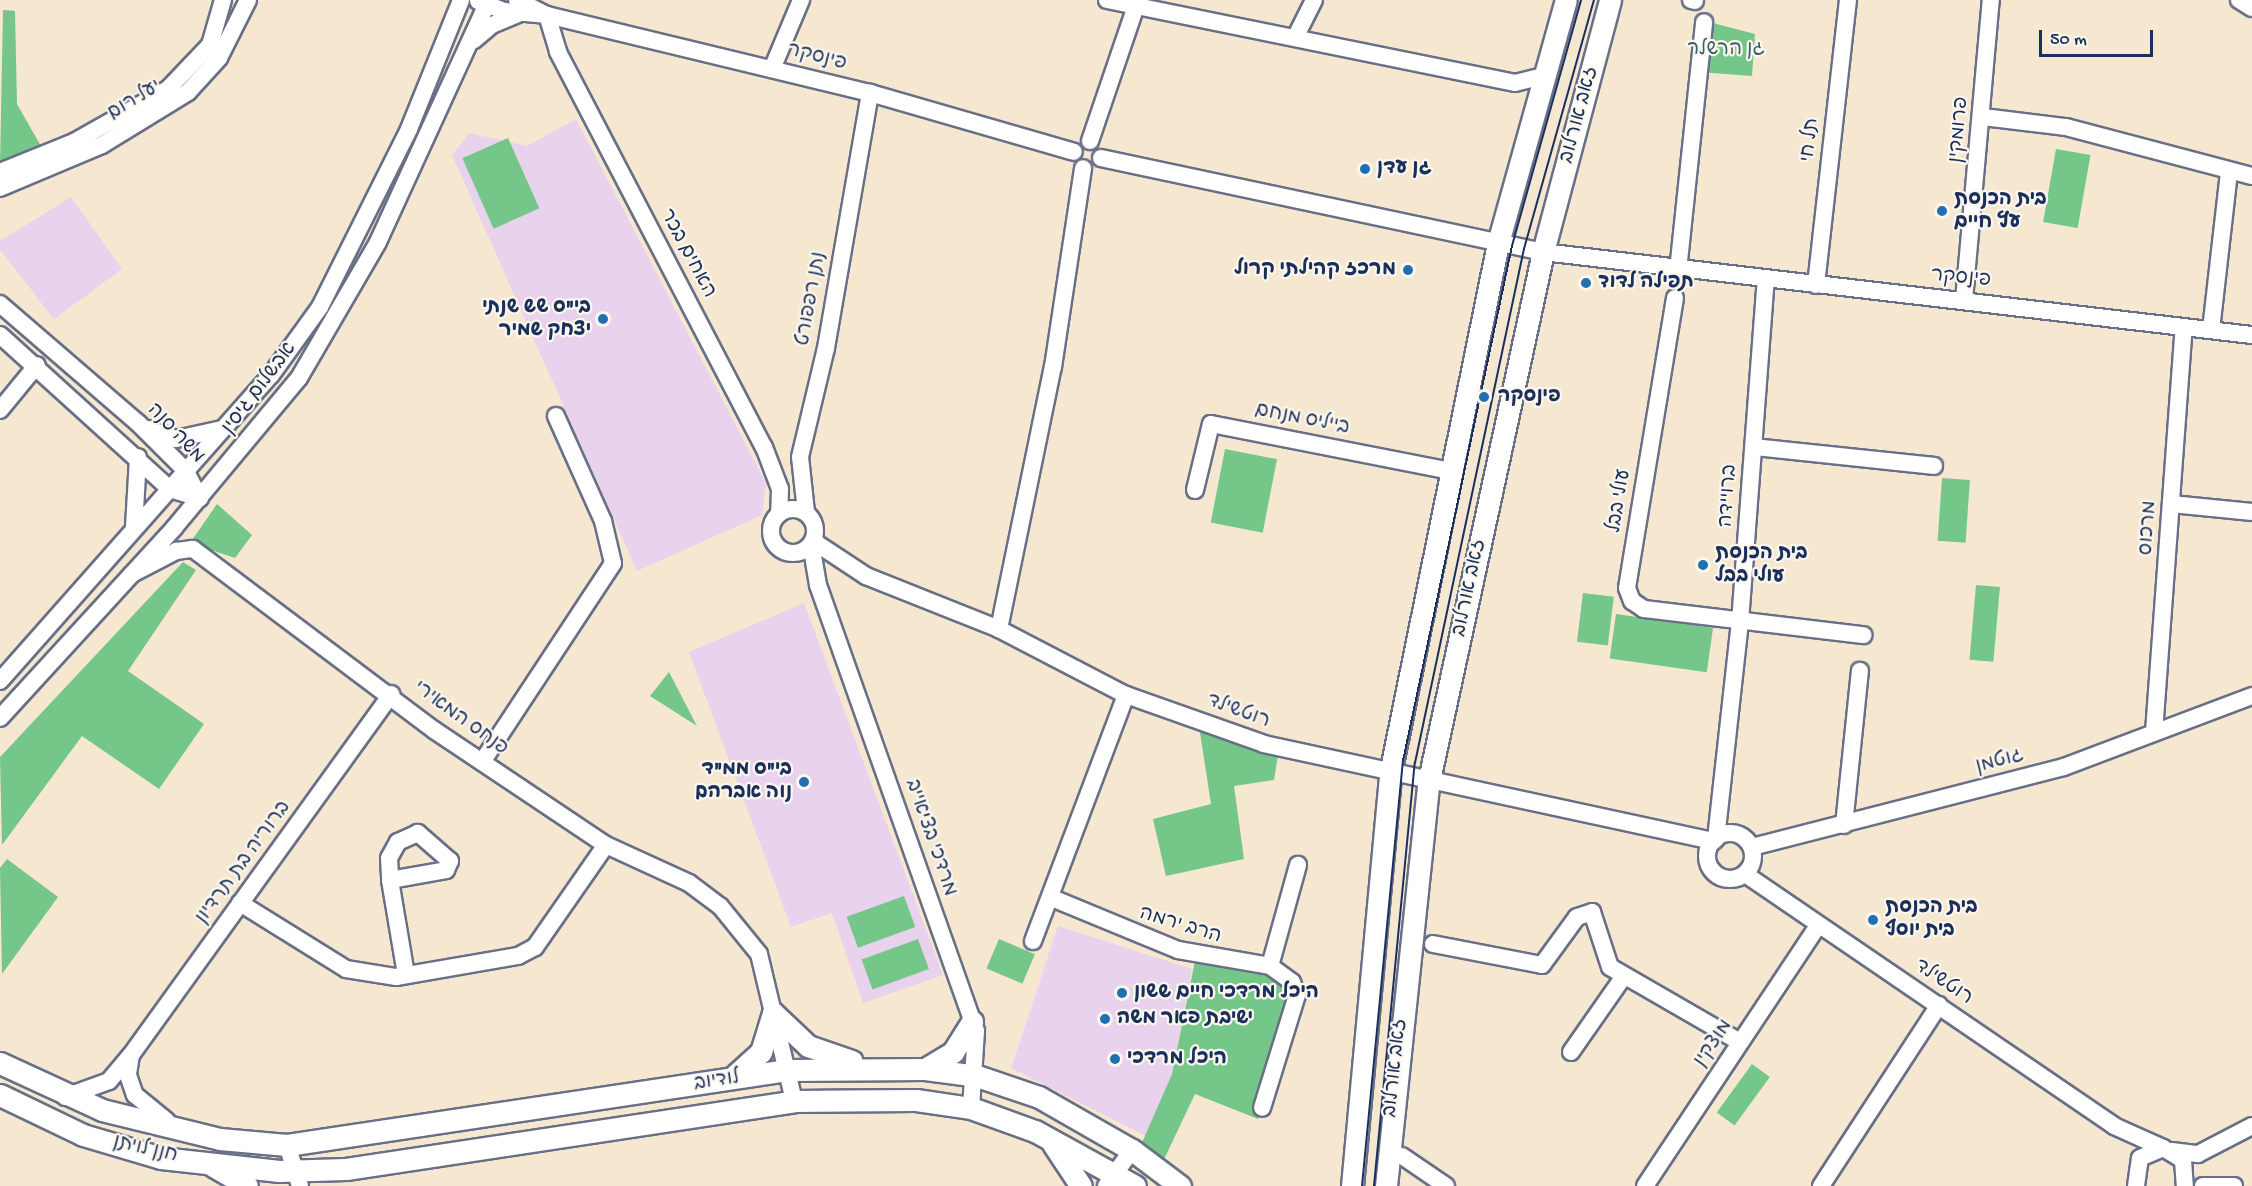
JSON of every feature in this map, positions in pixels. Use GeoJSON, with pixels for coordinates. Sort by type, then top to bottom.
{"type":"FeatureCollection","features":[{"type":"Feature","properties":{"kind":"main road","name":"זאב אורלוב"},"geometry":{"type":"LineString","coordinates":[[1352,1186],[1391,769],[1498,243],[1566,0]]}},
{"type":"Feature","properties":{"kind":"main road","name":"זאב אורלוב"},"geometry":{"type":"LineString","coordinates":[[1386,1186],[1429,780],[1543,252],[1610,0]]}},
{"type":"Feature","properties":{"kind":"main road"},"geometry":{"type":"LineString","coordinates":[[727,1082],[761,1052],[774,1013],[808,1046],[870,1066]]}},
{"type":"Feature","properties":{"kind":"main road"},"geometry":{"type":"LineString","coordinates":[[925,1069],[953,1052],[972,1021]]}},
{"type":"Feature","properties":{"kind":"main road","name":"חנן לויתן"},"geometry":{"type":"LineString","coordinates":[[0,1063],[64,1097],[184,1131],[287,1145]]}},
{"type":"Feature","properties":{"kind":"main road","name":"לודיוב"},"geometry":{"type":"LineString","coordinates":[[287,1145],[727,1082],[787,1070],[870,1066],[925,1069],[977,1076],[1039,1097],[1132,1150],[1179,1186]]}},
{"type":"Feature","properties":{"kind":"main road","name":"חנן לויתן"},"geometry":{"type":"LineString","coordinates":[[0,1095],[83,1135],[161,1158],[205,1161],[289,1178]]}},
{"type":"Feature","properties":{"kind":"main road","name":"לודיוב"},"geometry":{"type":"LineString","coordinates":[[289,1178],[794,1101],[916,1100],[971,1108],[1035,1131],[1111,1180],[1135,1186]]}},
{"type":"Feature","properties":{"kind":"main road"},"geometry":{"type":"LineString","coordinates":[[1035,1131],[1058,1147],[1081,1186]]}},
{"type":"Feature","properties":{"kind":"main road"},"geometry":{"type":"LineString","coordinates":[[205,1161],[247,1186]]}},
{"type":"Feature","properties":{"kind":"main road"},"geometry":{"type":"LineString","coordinates":[[325,1186],[346,1169]]}},
{"type":"Feature","properties":{"kind":"street","name":"יעל רום"},"geometry":{"type":"LineString","coordinates":[[0,172],[84,137],[168,89],[210,45],[223,0]]}},
{"type":"Feature","properties":{"kind":"street","name":"יעל רום"},"geometry":{"type":"LineString","coordinates":[[0,188],[102,145],[188,92],[219,58],[246,0]]}},
{"type":"Feature","properties":{"kind":"street","name":"אבשלום גיסין"},"geometry":{"type":"LineString","coordinates":[[0,681],[271,375],[320,307],[409,129],[460,0]]}},
{"type":"Feature","properties":{"kind":"street"},"geometry":{"type":"LineString","coordinates":[[772,69],[801,0]]}},
{"type":"Feature","properties":{"kind":"street"},"geometry":{"type":"LineString","coordinates":[[1107,0],[1136,3],[1515,83],[1544,76]]}},
{"type":"Feature","properties":{"kind":"street"},"geometry":{"type":"LineString","coordinates":[[1296,36],[1314,0]]}},
{"type":"Feature","properties":{"kind":"street","name":"תל חי"},"geometry":{"type":"LineString","coordinates":[[1816,285],[1848,0]]}},
{"type":"Feature","properties":{"kind":"street","name":"פרומקין"},"geometry":{"type":"LineString","coordinates":[[1964,300],[1983,117],[1991,0]]}},
{"type":"Feature","properties":{"kind":"street"},"geometry":{"type":"LineString","coordinates":[[2239,0],[2252,8]]}},
{"type":"Feature","properties":{"kind":"street","name":"אבשלום גיסין"},"geometry":{"type":"LineString","coordinates":[[0,718],[200,498],[299,378],[378,242],[467,47],[484,2]]}},
{"type":"Feature","properties":{"kind":"street","name":"פינסקר"},"geometry":{"type":"LineString","coordinates":[[484,2],[519,7],[870,93],[1074,152]]}},
{"type":"Feature","properties":{"kind":"street"},"geometry":{"type":"LineString","coordinates":[[999,629],[1053,367],[1083,168],[1074,152],[1090,141],[1136,3]]}},
{"type":"Feature","properties":{"kind":"street"},"geometry":{"type":"LineString","coordinates":[[467,47],[492,25],[519,7]]}},
{"type":"Feature","properties":{"kind":"street","name":"האחים בכר"},"geometry":{"type":"LineString","coordinates":[[548,15],[558,52],[764,447],[780,489],[779,514]]}},
{"type":"Feature","properties":{"kind":"street"},"geometry":{"type":"LineString","coordinates":[[1678,271],[1704,22]]}},
{"type":"Feature","properties":{"kind":"street","name":"נתן רפפורט"},"geometry":{"type":"LineString","coordinates":[[806,512],[800,457],[825,348],[870,93]]}},
{"type":"Feature","properties":{"kind":"street"},"geometry":{"type":"LineString","coordinates":[[1983,117],[2066,127],[2229,173],[2252,176]]}},
{"type":"Feature","properties":{"kind":"street"},"geometry":{"type":"LineString","coordinates":[[1083,168],[1097,166],[1101,158],[1101,149],[1090,141]]}},
{"type":"Feature","properties":{"kind":"street","name":"פינסקר"},"geometry":{"type":"LineString","coordinates":[[1101,158],[1543,252],[1678,271],[1964,300],[2252,335]]}},
{"type":"Feature","properties":{"kind":"street"},"geometry":{"type":"LineString","coordinates":[[2211,330],[2229,173]]}},
{"type":"Feature","properties":{"kind":"street","name":"ברויידה"},"geometry":{"type":"LineString","coordinates":[[1720,834],[1740,622],[1766,280]]}},
{"type":"Feature","properties":{"kind":"street","name":"עולי בבל"},"geometry":{"type":"LineString","coordinates":[[1675,298],[1627,588],[1632,601],[1644,609],[1863,635]]}},
{"type":"Feature","properties":{"kind":"street","name":"משה סנה"},"geometry":{"type":"LineString","coordinates":[[0,304],[138,423],[185,470],[200,498]]}},
{"type":"Feature","properties":{"kind":"street","name":"מרכוס"},"geometry":{"type":"LineString","coordinates":[[2154,732],[2184,327]]}},
{"type":"Feature","properties":{"kind":"street","name":"משה סנה"},"geometry":{"type":"LineString","coordinates":[[0,335],[37,365],[170,489],[200,498]]}},
{"type":"Feature","properties":{"kind":"street"},"geometry":{"type":"LineString","coordinates":[[0,410],[37,365]]}},
{"type":"Feature","properties":{"kind":"street"},"geometry":{"type":"LineString","coordinates":[[482,762],[613,563],[603,521],[556,416]]}},
{"type":"Feature","properties":{"kind":"street"},"geometry":{"type":"LineString","coordinates":[[138,423],[176,439],[222,429]]}},
{"type":"Feature","properties":{"kind":"street","name":"בייליס מנחם"},"geometry":{"type":"LineString","coordinates":[[1195,490],[1211,424],[1451,471]]}},
{"type":"Feature","properties":{"kind":"street"},"geometry":{"type":"LineString","coordinates":[[1754,447],[1934,466]]}},
{"type":"Feature","properties":{"kind":"street"},"geometry":{"type":"LineString","coordinates":[[134,530],[138,457]]}},
{"type":"Feature","properties":{"kind":"street"},"geometry":{"type":"LineString","coordinates":[[2172,504],[2252,512]]}},
{"type":"Feature","properties":{"kind":"street"},"geometry":{"type":"LineString","coordinates":[[789,509],[806,512],[815,525],[812,542],[818,585],[791,553],[773,540],[779,514],[789,509]]}},
{"type":"Feature","properties":{"kind":"street"},"geometry":{"type":"LineString","coordinates":[[791,553],[812,542]]}},
{"type":"Feature","properties":{"kind":"street","name":"רוטשילד"},"geometry":{"type":"LineString","coordinates":[[812,542],[845,565],[999,629],[1126,695],[1279,749],[1346,766],[1391,769],[1429,780],[1681,834],[1720,834]]}},
{"type":"Feature","properties":{"kind":"street","name":"פנחס המאירי"},"geometry":{"type":"LineString","coordinates":[[132,574],[176,551],[193,549],[391,694],[434,730],[606,844],[689,883],[720,906],[759,954],[774,1013]]}},
{"type":"Feature","properties":{"kind":"street"},"geometry":{"type":"LineString","coordinates":[[818,585],[830,568],[845,565]]}},
{"type":"Feature","properties":{"kind":"street","name":"מרדכי בצ'אייב"},"geometry":{"type":"LineString","coordinates":[[818,585],[972,1021],[977,1076],[971,1108]]}},
{"type":"Feature","properties":{"kind":"street"},"geometry":{"type":"LineString","coordinates":[[1844,825],[1860,671]]}},
{"type":"Feature","properties":{"kind":"street","name":"ברוריה בת תרדיון"},"geometry":{"type":"LineString","coordinates":[[64,1097],[109,1081],[131,1055],[391,694]]}},
{"type":"Feature","properties":{"kind":"street"},"geometry":{"type":"LineString","coordinates":[[1033,941],[1052,898],[1126,695]]}},
{"type":"Feature","properties":{"kind":"street","name":"גוטמן"},"geometry":{"type":"LineString","coordinates":[[1752,847],[1844,825],[2064,766],[2252,696]]}},
{"type":"Feature","properties":{"kind":"street"},"geometry":{"type":"LineString","coordinates":[[1681,834],[1707,858],[1718,876],[1732,880],[1745,874],[1753,862],[1752,847],[1720,834],[1707,858]]}},
{"type":"Feature","properties":{"kind":"street"},"geometry":{"type":"LineString","coordinates":[[240,903],[360,976],[406,975],[518,956],[535,947],[606,844]]}},
{"type":"Feature","properties":{"kind":"street"},"geometry":{"type":"LineString","coordinates":[[1262,1108],[1297,995],[1292,982],[1270,966],[1298,865]]}},
{"type":"Feature","properties":{"kind":"street","name":"רוטשילד"},"geometry":{"type":"LineString","coordinates":[[1745,874],[2117,1128],[2167,1149]]}},
{"type":"Feature","properties":{"kind":"street"},"geometry":{"type":"LineString","coordinates":[[390,880],[406,975]]}},
{"type":"Feature","properties":{"kind":"street","name":"הרב ירמה"},"geometry":{"type":"LineString","coordinates":[[1052,898],[1196,956],[1270,966]]}},
{"type":"Feature","properties":{"kind":"street"},"geometry":{"type":"LineString","coordinates":[[1433,944],[1542,965],[1577,917],[1592,912],[1610,967],[1740,1042]]}},
{"type":"Feature","properties":{"kind":"street","name":"מוצקין"},"geometry":{"type":"LineString","coordinates":[[1645,1186],[1818,926]]}},
{"type":"Feature","properties":{"kind":"street"},"geometry":{"type":"LineString","coordinates":[[1571,1052],[1624,976]]}},
{"type":"Feature","properties":{"kind":"street"},"geometry":{"type":"LineString","coordinates":[[1821,1186],[1939,1005]]}},
{"type":"Feature","properties":{"kind":"street"},"geometry":{"type":"LineString","coordinates":[[774,1013],[794,1101]]}},
{"type":"Feature","properties":{"kind":"street"},"geometry":{"type":"LineString","coordinates":[[131,1055],[128,1076],[135,1095],[147,1110],[184,1131]]}},
{"type":"Feature","properties":{"kind":"street"},"geometry":{"type":"LineString","coordinates":[[2134,1179],[2146,1153],[2167,1149],[2198,1154],[2252,1126]]}},
{"type":"Feature","properties":{"kind":"street"},"geometry":{"type":"LineString","coordinates":[[2117,1128],[2134,1179]]}},
{"type":"Feature","properties":{"kind":"street"},"geometry":{"type":"LineString","coordinates":[[287,1145],[289,1178]]}},
{"type":"Feature","properties":{"kind":"street"},"geometry":{"type":"LineString","coordinates":[[2167,1149],[2186,1166],[2185,1186]]}},
{"type":"Feature","properties":{"kind":"street"},"geometry":{"type":"LineString","coordinates":[[1111,1180],[1132,1150]]}},
{"type":"Feature","properties":{"kind":"street"},"geometry":{"type":"LineString","coordinates":[[1402,1156],[1446,1186]]}},
{"type":"Feature","properties":{"kind":"street"},"geometry":{"type":"LineString","coordinates":[[2203,1186],[2234,1186]]}},
{"type":"Feature","properties":{"kind":"shaded area","name":"בי\"ס שש שנתי יצחק שמיר"},"geometry":{"type":"Polygon","coordinates":[[[576,119],[766,483],[762,515],[637,571],[452,155],[469,133],[527,146],[576,119]]]}},
{"type":"Feature","properties":{"kind":"shaded area"},"geometry":{"type":"Polygon","coordinates":[[[71,197],[122,269],[54,319],[0,250],[0,241],[71,197]]]}},
{"type":"Feature","properties":{"kind":"shaded area","name":"בי\"ס ממ\"ד נוה אברהם"},"geometry":{"type":"Polygon","coordinates":[[[804,603],[943,975],[863,1003],[832,913],[791,927],[689,652],[804,603]]]}},
{"type":"Feature","properties":{"kind":"shaded area","name":"ישיבת פאר משה"},"geometry":{"type":"Polygon","coordinates":[[[1058,926],[1192,969],[1172,1074],[1146,1136],[1011,1068],[1058,926]]]}},
{"type":"Feature","properties":{"kind":"green space"},"geometry":{"type":"Polygon","coordinates":[[[3,10],[15,11],[17,104],[42,148],[0,165],[3,10]]]}},
{"type":"Feature","properties":{"kind":"green space","name":"גן הרשלר"},"geometry":{"type":"Polygon","coordinates":[[[1713,23],[1755,34],[1752,76],[1699,72],[1703,28],[1713,23]]]}},
{"type":"Feature","properties":{"kind":"green space"},"geometry":{"type":"Polygon","coordinates":[[[508,138],[539,208],[494,229],[462,158],[508,138]]]}},
{"type":"Feature","properties":{"kind":"green space"},"geometry":{"type":"Polygon","coordinates":[[[2056,149],[2090,155],[2078,228],[2043,222],[2056,149]]]}},
{"type":"Feature","properties":{"kind":"green space"},"geometry":{"type":"Polygon","coordinates":[[[1225,449],[1277,459],[1263,533],[1211,523],[1225,449]]]}},
{"type":"Feature","properties":{"kind":"green space"},"geometry":{"type":"Polygon","coordinates":[[[1942,478],[1970,480],[1966,543],[1938,541],[1942,478]]]}},
{"type":"Feature","properties":{"kind":"green space"},"geometry":{"type":"Polygon","coordinates":[[[217,504],[252,535],[235,558],[190,543],[217,504]]]}},
{"type":"Feature","properties":{"kind":"green space"},"geometry":{"type":"Polygon","coordinates":[[[183,562],[196,570],[128,671],[204,724],[159,789],[82,736],[2,845],[0,757],[183,562]]]}},
{"type":"Feature","properties":{"kind":"green space"},"geometry":{"type":"Polygon","coordinates":[[[1976,585],[2000,587],[1993,662],[1969,660],[1976,585]]]}},
{"type":"Feature","properties":{"kind":"green space"},"geometry":{"type":"Polygon","coordinates":[[[1583,593],[1614,597],[1608,645],[1577,642],[1583,593]]]}},
{"type":"Feature","properties":{"kind":"green space"},"geometry":{"type":"Polygon","coordinates":[[[1616,614],[1713,628],[1707,672],[1610,659],[1616,614]]]}},
{"type":"Feature","properties":{"kind":"green space"},"geometry":{"type":"Polygon","coordinates":[[[669,672],[697,726],[650,696],[669,672]]]}},
{"type":"Feature","properties":{"kind":"green space"},"geometry":{"type":"Polygon","coordinates":[[[1198,720],[1279,749],[1274,780],[1234,786],[1244,859],[1166,876],[1153,819],[1211,804],[1198,720]]]}},
{"type":"Feature","properties":{"kind":"green space"},"geometry":{"type":"Polygon","coordinates":[[[7,859],[58,897],[2,974],[0,868],[7,859]]]}},
{"type":"Feature","properties":{"kind":"green space"},"geometry":{"type":"Polygon","coordinates":[[[904,896],[915,927],[858,948],[847,917],[904,896]]]}},
{"type":"Feature","properties":{"kind":"green space"},"geometry":{"type":"Polygon","coordinates":[[[918,939],[929,969],[873,990],[862,960],[918,939]]]}},
{"type":"Feature","properties":{"kind":"green space"},"geometry":{"type":"Polygon","coordinates":[[[999,939],[1035,954],[1022,984],[986,968],[999,939]]]}},
{"type":"Feature","properties":{"kind":"green space"},"geometry":{"type":"Polygon","coordinates":[[[1196,956],[1270,966],[1292,982],[1258,1119],[1195,1094],[1159,1170],[1137,1154],[1172,1074],[1196,956]]]}},
{"type":"Feature","properties":{"kind":"green space"},"geometry":{"type":"Polygon","coordinates":[[[1752,1064],[1770,1077],[1735,1125],[1717,1113],[1752,1064]]]}},
{"type":"Feature","properties":{"kind":"tram line"},"geometry":{"type":"LineString","coordinates":[[1362,1186],[1403,761],[1512,246],[1581,0]]}},
{"type":"Feature","properties":{"kind":"tram line"},"geometry":{"type":"LineString","coordinates":[[1374,1186],[1415,763],[1524,249],[1594,0]]}},
{"type":"Feature","properties":{"kind":"place","name":"גן עדן"},"geometry":{"type":"Point","coordinates":[1365,169]}},
{"type":"Feature","properties":{"kind":"place","name":"בית הכנסת עץ חיים"},"geometry":{"type":"Point","coordinates":[1942,211]}},
{"type":"Feature","properties":{"kind":"place","name":"מרכז קהילתי קרול"},"geometry":{"type":"Point","coordinates":[1408,270]}},
{"type":"Feature","properties":{"kind":"place","name":"תפילה לדוד"},"geometry":{"type":"Point","coordinates":[1586,283]}},
{"type":"Feature","properties":{"kind":"place","name":"בי\"ס שש שנתי יצחק שמיר"},"geometry":{"type":"Point","coordinates":[603,319]}},
{"type":"Feature","properties":{"kind":"place","name":"פינסקר"},"geometry":{"type":"Point","coordinates":[1484,397]}},
{"type":"Feature","properties":{"kind":"place","name":"בית הכנסת עולי בבל"},"geometry":{"type":"Point","coordinates":[1703,565]}},
{"type":"Feature","properties":{"kind":"place","name":"בי\"ס ממ\"ד נוה אברהם"},"geometry":{"type":"Point","coordinates":[804,782]}},
{"type":"Feature","properties":{"kind":"place","name":"בית הכנסת בית יוסף"},"geometry":{"type":"Point","coordinates":[1873,920]}},
{"type":"Feature","properties":{"kind":"place","name":"היכל מרדכי חיים ששון"},"geometry":{"type":"Point","coordinates":[1122,993]}},
{"type":"Feature","properties":{"kind":"place","name":"ישיבת פאר משה"},"geometry":{"type":"Point","coordinates":[1105,1019]}},
{"type":"Feature","properties":{"kind":"place","name":"היכל מרדכי"},"geometry":{"type":"Point","coordinates":[1115,1059]}}]}
